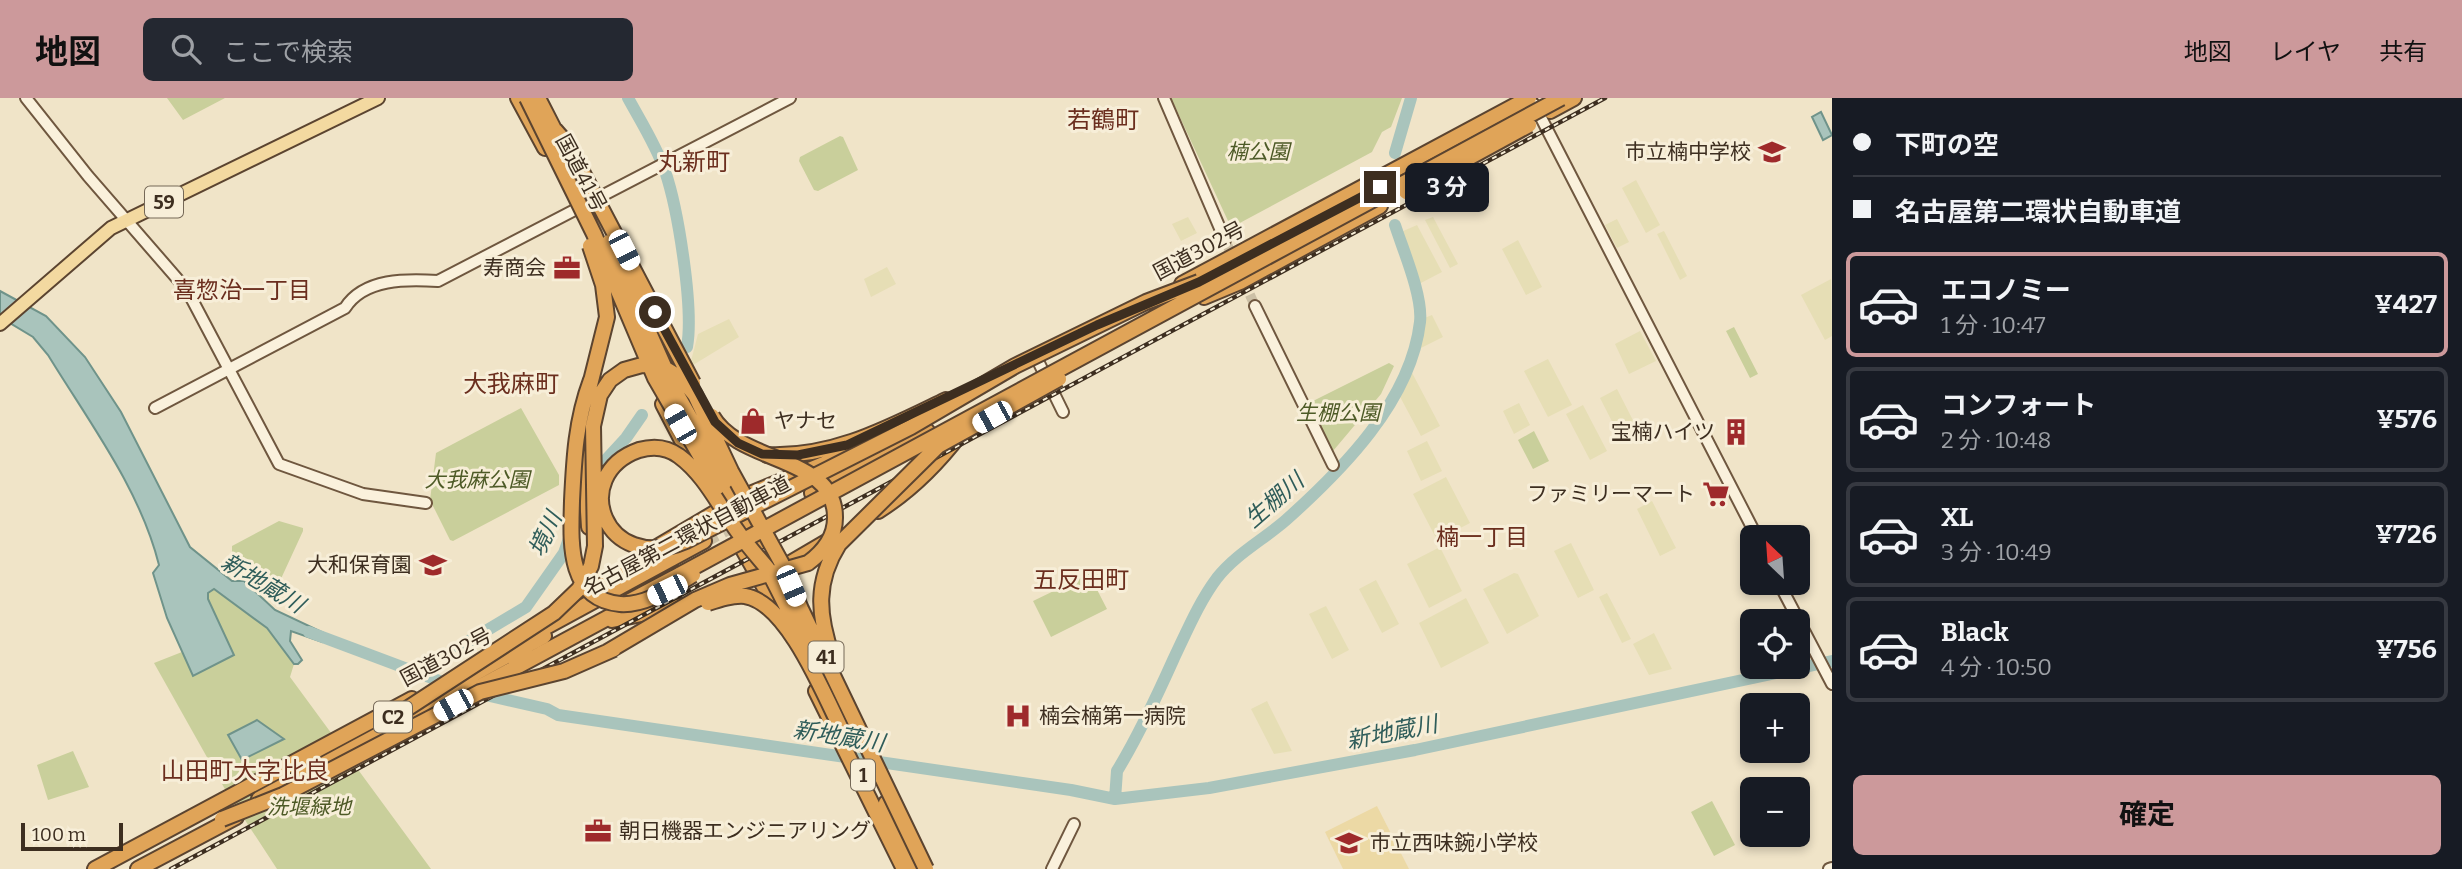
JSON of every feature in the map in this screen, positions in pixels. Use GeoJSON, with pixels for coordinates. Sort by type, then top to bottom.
{"type":"FeatureCollection","features":[{"type":"Feature","properties":{"kind":"highway","name":"国道41号"},"geometry":{"type":"LineString","coordinates":[[518,98],[578,209],[657,394],[719,510],[803,611],[885,780]]}},
{"type":"Feature","properties":{"kind":"highway","name":"国道41号"},"geometry":{"type":"LineString","coordinates":[[543,98],[673,368],[723,465],[770,573]]}},
{"type":"Feature","properties":{"kind":"highway"},"geometry":{"type":"LineString","coordinates":[[1179,286],[1422,149],[1523,98]]}},
{"type":"Feature","properties":{"kind":"highway","name":"国道302号"},"geometry":{"type":"LineString","coordinates":[[777,502],[1530,98]]}},
{"type":"Feature","properties":{"kind":"highway","name":"名古屋第二環状自動車道"},"geometry":{"type":"LineString","coordinates":[[128,869],[1201,291],[1542,98]]}},
{"type":"Feature","properties":{"kind":"highway","name":"名古屋第二環状自動車道"},"geometry":{"type":"LineString","coordinates":[[110,869],[1561,98]]}},
{"type":"Feature","properties":{"kind":"highway"},"geometry":{"type":"LineString","coordinates":[[762,454],[798,455],[847,445],[1146,302],[1240,282],[1507,139],[1573,98]]}},
{"type":"Feature","properties":{"kind":"highway","name":"国道302号"},"geometry":{"type":"LineString","coordinates":[[788,521],[1049,381],[1201,291],[1573,98]]}},
{"type":"Feature","properties":{"kind":"highway"},"geometry":{"type":"LineString","coordinates":[[532,101],[568,145],[715,422],[738,443],[807,472],[826,489],[835,512],[832,535],[826,547],[808,563],[791,570],[730,585],[695,600],[607,652]]}},
{"type":"Feature","properties":{"kind":"highway"},"geometry":{"type":"LineString","coordinates":[[532,101],[545,145],[589,244],[605,296],[606,329],[576,432],[572,554],[585,586],[596,596],[612,602],[634,603],[667,590],[863,483],[909,450]]}},
{"type":"Feature","properties":{"kind":"highway"},"geometry":{"type":"LineString","coordinates":[[532,101],[665,397],[770,573]]}},
{"type":"Feature","properties":{"kind":"highway"},"geometry":{"type":"LineString","coordinates":[[555,130],[604,229],[675,391],[803,611]]}},
{"type":"Feature","properties":{"kind":"highway"},"geometry":{"type":"LineString","coordinates":[[885,780],[835,664],[820,614],[823,575],[839,544],[938,446],[1126,343],[1201,291]]}},
{"type":"Feature","properties":{"kind":"highway"},"geometry":{"type":"LineString","coordinates":[[398,715],[544,620],[574,596],[586,578],[595,546],[593,426],[603,389],[619,373],[648,365],[672,371],[691,390],[731,471],[781,562],[836,697],[918,869]]}},
{"type":"Feature","properties":{"kind":"highway"},"geometry":{"type":"LineString","coordinates":[[770,573],[738,533],[732,522],[725,512],[718,502],[706,484],[677,454],[656,447],[634,452],[613,467],[605,478],[601,501],[612,530],[632,546],[659,550],[686,541],[723,521],[735,515],[797,482],[911,427],[1006,370]]}},
{"type":"Feature","properties":{"kind":"highway"},"geometry":{"type":"LineString","coordinates":[[574,596],[584,576],[589,557],[582,445],[591,380]]}},
{"type":"Feature","properties":{"kind":"highway"},"geometry":{"type":"LineString","coordinates":[[552,621],[657,547],[737,500],[957,405]]}},
{"type":"Feature","properties":{"kind":"highway"},"geometry":{"type":"LineString","coordinates":[[563,642],[609,621],[707,599],[770,573],[882,509],[943,456],[967,425]]}},
{"type":"Feature","properties":{"kind":"highway"},"geometry":{"type":"LineString","coordinates":[[552,621],[704,541]]}},
{"type":"Feature","properties":{"kind":"highway","name":"国道302号"},"geometry":{"type":"LineString","coordinates":[[138,869],[715,559]]}},
{"type":"Feature","properties":{"kind":"highway","name":"1"},"geometry":{"type":"LineString","coordinates":[[770,573],[804,639],[843,742],[906,869]]}},
{"type":"Feature","properties":{"kind":"highway"},"geometry":{"type":"LineString","coordinates":[[222,819],[283,795],[480,692],[564,671],[699,606],[727,597],[745,596],[771,609],[789,632],[843,742],[858,780],[906,869]]}},
{"type":"Feature","properties":{"kind":"highway","name":"1"},"geometry":{"type":"LineString","coordinates":[[803,611],[928,869]]}},
{"type":"Feature","properties":{"kind":"highway","name":"国道302号"},"geometry":{"type":"LineString","coordinates":[[95,869],[118,854],[206,810],[494,655],[552,621]]}},
{"type":"Feature","properties":{"kind":"highway"},"geometry":{"type":"LineString","coordinates":[[85,869],[118,854]]}},
{"type":"Feature","properties":{"kind":"main road","name":"59"},"geometry":{"type":"LineString","coordinates":[[0,324],[39,287],[111,228],[379,98]]}},
{"type":"Feature","properties":{"kind":"street"},"geometry":{"type":"LineString","coordinates":[[26,98],[187,290],[279,464],[363,494],[426,503]]}},
{"type":"Feature","properties":{"kind":"street"},"geometry":{"type":"LineString","coordinates":[[155,408],[345,308],[366,289],[385,283],[438,281],[790,98]]}},
{"type":"Feature","properties":{"kind":"street"},"geometry":{"type":"LineString","coordinates":[[1164,98],[1225,240]]}},
{"type":"Feature","properties":{"kind":"street"},"geometry":{"type":"LineString","coordinates":[[1530,98],[1751,525]]}},
{"type":"Feature","properties":{"kind":"street"},"geometry":{"type":"LineString","coordinates":[[1255,306],[1333,465]]}},
{"type":"Feature","properties":{"kind":"street"},"geometry":{"type":"LineString","coordinates":[[1038,361],[1063,412]]}},
{"type":"Feature","properties":{"kind":"street"},"geometry":{"type":"LineString","coordinates":[[1785,595],[1831,681]]}},
{"type":"Feature","properties":{"kind":"street"},"geometry":{"type":"LineString","coordinates":[[1052,869],[1074,824]]}},
{"type":"Feature","properties":{"kind":"shaded area"},"geometry":{"type":"Polygon","coordinates":[[[1636,180],[1660,225],[1646,233],[1622,188],[1636,180]]]}},
{"type":"Feature","properties":{"kind":"shaded area"},"geometry":{"type":"Polygon","coordinates":[[[1188,217],[1197,233],[1181,241],[1172,224],[1188,217]]]}},
{"type":"Feature","properties":{"kind":"shaded area"},"geometry":{"type":"Polygon","coordinates":[[[1433,217],[1458,264],[1450,268],[1425,220],[1433,217]]]}},
{"type":"Feature","properties":{"kind":"shaded area"},"geometry":{"type":"Polygon","coordinates":[[[1617,219],[1629,242],[1617,248],[1605,225],[1617,219]]]}},
{"type":"Feature","properties":{"kind":"shaded area"},"geometry":{"type":"Polygon","coordinates":[[[1417,225],[1442,272],[1417,285],[1401,232],[1417,225]]]}},
{"type":"Feature","properties":{"kind":"shaded area"},"geometry":{"type":"Polygon","coordinates":[[[1664,231],[1687,276],[1680,280],[1657,234],[1664,231]]]}},
{"type":"Feature","properties":{"kind":"shaded area"},"geometry":{"type":"Polygon","coordinates":[[[1518,240],[1542,287],[1526,295],[1502,249],[1518,240]]]}},
{"type":"Feature","properties":{"kind":"shaded area"},"geometry":{"type":"Polygon","coordinates":[[[887,267],[896,284],[871,297],[864,279],[887,267]]]}},
{"type":"Feature","properties":{"kind":"shaded area"},"geometry":{"type":"Polygon","coordinates":[[[1831,279],[1832,336],[1825,340],[1801,295],[1831,279]]]}},
{"type":"Feature","properties":{"kind":"shaded area"},"geometry":{"type":"Polygon","coordinates":[[[1432,315],[1443,337],[1417,350],[1422,319],[1432,315]]]}},
{"type":"Feature","properties":{"kind":"shaded area"},"geometry":{"type":"Polygon","coordinates":[[[729,319],[739,337],[693,365],[691,361],[698,334],[729,319]]]}},
{"type":"Feature","properties":{"kind":"shaded area"},"geometry":{"type":"Polygon","coordinates":[[[1640,331],[1656,361],[1629,374],[1615,344],[1640,331]]]}},
{"type":"Feature","properties":{"kind":"shaded area"},"geometry":{"type":"Polygon","coordinates":[[[1548,359],[1572,405],[1548,417],[1524,371],[1548,359]]]}},
{"type":"Feature","properties":{"kind":"shaded area"},"geometry":{"type":"Polygon","coordinates":[[[1409,367],[1440,426],[1421,436],[1398,393],[1409,367]]]}},
{"type":"Feature","properties":{"kind":"shaded area"},"geometry":{"type":"Polygon","coordinates":[[[1617,389],[1640,434],[1623,443],[1600,398],[1617,389]]]}},
{"type":"Feature","properties":{"kind":"shaded area"},"geometry":{"type":"Polygon","coordinates":[[[1519,403],[1530,425],[1514,434],[1503,411],[1519,403]]]}},
{"type":"Feature","properties":{"kind":"shaded area"},"geometry":{"type":"Polygon","coordinates":[[[1583,405],[1607,451],[1590,460],[1566,414],[1583,405]]]}},
{"type":"Feature","properties":{"kind":"shaded area"},"geometry":{"type":"Polygon","coordinates":[[[1427,441],[1442,471],[1421,481],[1407,451],[1427,441]]]}},
{"type":"Feature","properties":{"kind":"shaded area"},"geometry":{"type":"Polygon","coordinates":[[[1446,477],[1470,523],[1437,540],[1413,494],[1446,477]]]}},
{"type":"Feature","properties":{"kind":"shaded area"},"geometry":{"type":"Polygon","coordinates":[[[1652,501],[1676,548],[1660,556],[1637,509],[1652,501]]]}},
{"type":"Feature","properties":{"kind":"shaded area"},"geometry":{"type":"Polygon","coordinates":[[[1571,543],[1594,590],[1578,598],[1554,551],[1571,543]]]}},
{"type":"Feature","properties":{"kind":"shaded area"},"geometry":{"type":"Polygon","coordinates":[[[1440,547],[1462,591],[1429,608],[1407,564],[1440,547]]]}},
{"type":"Feature","properties":{"kind":"shaded area"},"geometry":{"type":"Polygon","coordinates":[[[1514,573],[1518,574],[1539,616],[1507,634],[1483,589],[1514,573]]]}},
{"type":"Feature","properties":{"kind":"shaded area"},"geometry":{"type":"Polygon","coordinates":[[[1376,580],[1399,624],[1382,633],[1359,589],[1376,580]]]}},
{"type":"Feature","properties":{"kind":"shaded area"},"geometry":{"type":"Polygon","coordinates":[[[1607,593],[1631,639],[1622,643],[1599,597],[1607,593]]]}},
{"type":"Feature","properties":{"kind":"shaded area"},"geometry":{"type":"Polygon","coordinates":[[[1466,598],[1489,643],[1441,668],[1419,623],[1466,598]]]}},
{"type":"Feature","properties":{"kind":"shaded area"},"geometry":{"type":"Polygon","coordinates":[[[1326,606],[1349,650],[1332,659],[1309,614],[1326,606]]]}},
{"type":"Feature","properties":{"kind":"shaded area"},"geometry":{"type":"Polygon","coordinates":[[[1654,633],[1672,669],[1649,675],[1633,644],[1654,633]]]}},
{"type":"Feature","properties":{"kind":"shaded area"},"geometry":{"type":"Polygon","coordinates":[[[1267,701],[1292,751],[1274,754],[1251,709],[1267,701]]]}},
{"type":"Feature","properties":{"kind":"green space"},"geometry":{"type":"Polygon","coordinates":[[[167,98],[225,98],[183,120],[167,98]]]}},
{"type":"Feature","properties":{"kind":"green space","name":"楠公園"},"geometry":{"type":"Polygon","coordinates":[[[1171,98],[1402,98],[1391,127],[1382,132],[1372,152],[1236,225],[1229,223],[1171,98]]]}},
{"type":"Feature","properties":{"kind":"green space"},"geometry":{"type":"Polygon","coordinates":[[[840,136],[843,137],[858,170],[818,191],[814,190],[799,161],[800,157],[840,136]]]}},
{"type":"Feature","properties":{"kind":"green space"},"geometry":{"type":"Polygon","coordinates":[[[1734,327],[1758,374],[1750,378],[1726,331],[1734,327]]]}},
{"type":"Feature","properties":{"kind":"green space","name":"生棚公園"},"geometry":{"type":"Polygon","coordinates":[[[1389,363],[1394,366],[1381,394],[1333,451],[1309,403],[1389,363]]]}},
{"type":"Feature","properties":{"kind":"green space","name":"大我麻公園"},"geometry":{"type":"Polygon","coordinates":[[[521,408],[559,475],[559,485],[453,541],[450,540],[430,500],[436,453],[521,408]]]}},
{"type":"Feature","properties":{"kind":"green space"},"geometry":{"type":"Polygon","coordinates":[[[1534,431],[1549,461],[1533,469],[1518,440],[1534,431]]]}},
{"type":"Feature","properties":{"kind":"green space"},"geometry":{"type":"Polygon","coordinates":[[[279,521],[303,528],[303,531],[279,583],[273,585],[232,552],[232,546],[279,521]]]}},
{"type":"Feature","properties":{"kind":"green space"},"geometry":{"type":"Polygon","coordinates":[[[1089,574],[1107,609],[1051,637],[1033,601],[1089,574]]]}},
{"type":"Feature","properties":{"kind":"green space","name":"洗堰緑地"},"geometry":{"type":"Polygon","coordinates":[[[215,589],[267,628],[294,664],[290,677],[431,869],[277,869],[226,791],[154,663],[182,652],[194,675],[233,655],[208,598],[208,593],[215,589]]]}},
{"type":"Feature","properties":{"kind":"green space"},"geometry":{"type":"Polygon","coordinates":[[[73,751],[89,787],[48,800],[37,765],[73,751]]]}},
{"type":"Feature","properties":{"kind":"green space"},"geometry":{"type":"Polygon","coordinates":[[[1712,801],[1735,845],[1714,856],[1691,812],[1712,801]]]}},
{"type":"Feature","properties":{"kind":"sand"},"geometry":{"type":"Polygon","coordinates":[[[1377,806],[1409,869],[1343,869],[1325,832],[1377,806]]]}},
{"type":"Feature","properties":{"kind":"water"},"geometry":{"type":"Polygon","coordinates":[[[1821,112],[1832,135],[1823,140],[1812,117],[1821,112]]]}},
{"type":"Feature","properties":{"kind":"water"},"geometry":{"type":"Polygon","coordinates":[[[0,291],[46,316],[85,357],[121,412],[190,547],[232,581],[244,581],[275,610],[324,633],[322,642],[291,631],[290,641],[302,660],[298,664],[294,664],[267,628],[214,589],[208,593],[208,599],[234,655],[193,676],[167,618],[153,573],[159,565],[150,537],[126,483],[48,355],[33,337],[0,317],[0,291]]]}},
{"type":"Feature","properties":{"kind":"water"},"geometry":{"type":"Polygon","coordinates":[[[257,720],[284,739],[242,760],[228,735],[257,720]]]}},
{"type":"Feature","properties":{"kind":"waterway","name":"境川"},"geometry":{"type":"LineString","coordinates":[[628,98],[657,152],[670,188],[687,284],[687,347]]}},
{"type":"Feature","properties":{"kind":"waterway","name":"生棚川"},"geometry":{"type":"LineString","coordinates":[[1395,153],[1411,98]]}},
{"type":"Feature","properties":{"kind":"waterway","name":"生棚川"},"geometry":{"type":"LineString","coordinates":[[1115,799],[1117,771],[1194,617],[1217,578],[1286,520],[1351,456],[1371,432],[1403,379],[1414,351],[1420,311],[1416,286],[1395,225]]}},
{"type":"Feature","properties":{"kind":"waterway","name":"境川"},"geometry":{"type":"LineString","coordinates":[[591,476],[626,438],[642,415]]}},
{"type":"Feature","properties":{"kind":"waterway","name":"境川"},"geometry":{"type":"LineString","coordinates":[[459,647],[526,607],[564,553],[585,493]]}},
{"type":"Feature","properties":{"kind":"waterway","name":"新地蔵川"},"geometry":{"type":"LineString","coordinates":[[309,632],[453,686]]}},
{"type":"Feature","properties":{"kind":"waterway","name":"新地蔵川"},"geometry":{"type":"LineString","coordinates":[[477,693],[547,709],[558,715],[1071,790],[1115,799],[1209,788],[1415,750],[1832,661]]}},
{"type":"Feature","properties":{"kind":"tunnel"},"geometry":{"type":"LineString","coordinates":[[1225,240],[1255,306]]}},
{"type":"Feature","properties":{"kind":"tunnel"},"geometry":{"type":"LineString","coordinates":[[704,541],[743,520]]}},
{"type":"Feature","properties":{"kind":"railway"},"geometry":{"type":"LineString","coordinates":[[171,869],[1605,98]]}},
{"type":"Feature","properties":{"kind":"place","name":"市立楠中学校"},"geometry":{"type":"Point","coordinates":[1772,152]}},
{"type":"Feature","properties":{"kind":"place","name":"寿商会"},"geometry":{"type":"Point","coordinates":[567,268]}},
{"type":"Feature","properties":{"kind":"place","name":"ヤナセ"},"geometry":{"type":"Point","coordinates":[753,421]}},
{"type":"Feature","properties":{"kind":"place","name":"宝楠ハイツ"},"geometry":{"type":"Point","coordinates":[1736,432]}},
{"type":"Feature","properties":{"kind":"place","name":"ファミリーマート"},"geometry":{"type":"Point","coordinates":[1716,494]}},
{"type":"Feature","properties":{"kind":"place","name":"大和保育園"},"geometry":{"type":"Point","coordinates":[433,565]}},
{"type":"Feature","properties":{"kind":"place","name":"楠会楠第一病院"},"geometry":{"type":"Point","coordinates":[1018,716]}},
{"type":"Feature","properties":{"kind":"place","name":"朝日機器エンジニアリング"},"geometry":{"type":"Point","coordinates":[598,831]}},
{"type":"Feature","properties":{"kind":"place","name":"市立西味鋺小学校"},"geometry":{"type":"Point","coordinates":[1349,843]}},
{"type":"Feature","properties":{"kind":"district","name":"若鶴町"},"geometry":{"type":"Point","coordinates":[1103,120]}},
{"type":"Feature","properties":{"kind":"district","name":"丸新町"},"geometry":{"type":"Point","coordinates":[694,162]}},
{"type":"Feature","properties":{"kind":"district","name":"喜惣治一丁目"},"geometry":{"type":"Point","coordinates":[242,290]}},
{"type":"Feature","properties":{"kind":"district","name":"大我麻町"},"geometry":{"type":"Point","coordinates":[511,384]}},
{"type":"Feature","properties":{"kind":"district","name":"楠一丁目"},"geometry":{"type":"Point","coordinates":[1482,537]}},
{"type":"Feature","properties":{"kind":"district","name":"五反田町"},"geometry":{"type":"Point","coordinates":[1081,580]}},
{"type":"Feature","properties":{"kind":"district","name":"山田町大字比良"},"geometry":{"type":"Point","coordinates":[245,771]}},
{"type":"Feature","properties":{"kind":"route"},"geometry":{"type":"LineString","coordinates":[[655,312],[715,422],[727,435],[752,451],[762,454],[798,455],[824,451],[872,436],[1097,325],[1146,302],[1199,282],[1380,187]]}}]}
